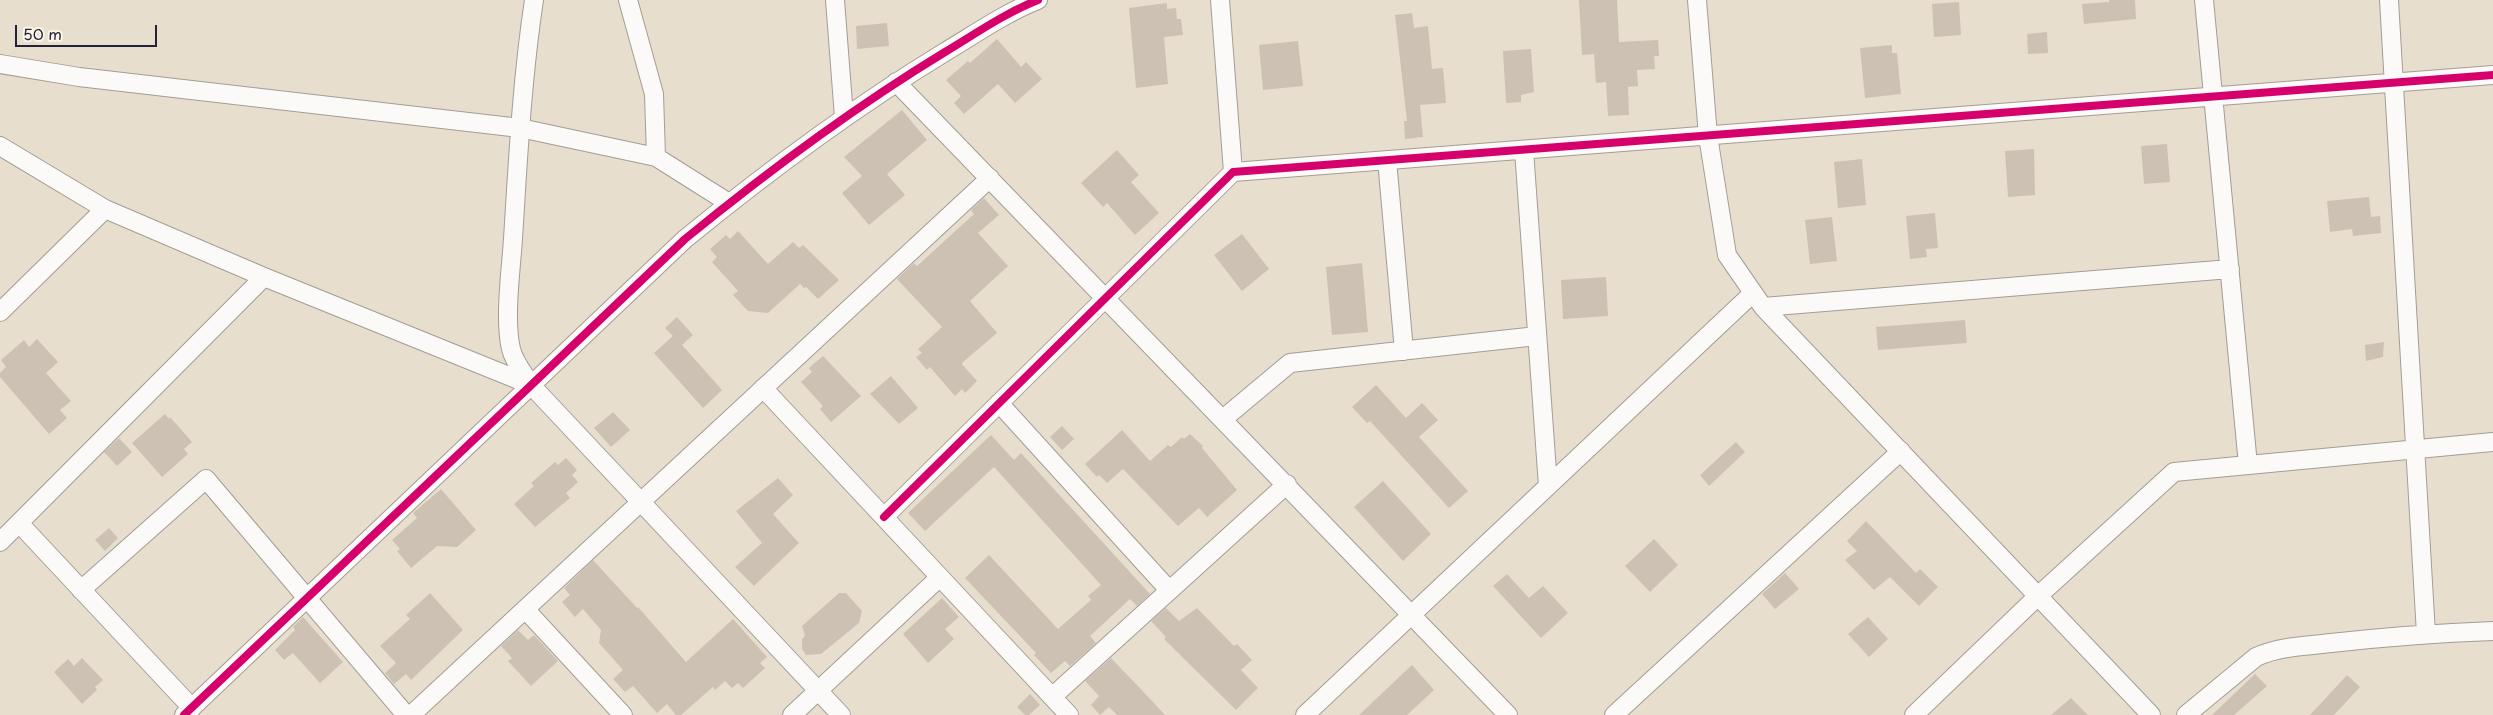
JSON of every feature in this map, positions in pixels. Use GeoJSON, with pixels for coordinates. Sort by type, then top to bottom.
{"type":"FeatureCollection","features":[{"type":"Feature","properties":{"kind":"street"},"geometry":{"type":"LineString","coordinates":[[534,0],[524,61],[509,334],[511,350],[516,362],[531,385],[841,715]]}},
{"type":"Feature","properties":{"kind":"street"},"geometry":{"type":"LineString","coordinates":[[628,0],[654,94],[656,157]]}},
{"type":"Feature","properties":{"kind":"street"},"geometry":{"type":"LineString","coordinates":[[835,0],[844,117]]}},
{"type":"Feature","properties":{"kind":"street"},"geometry":{"type":"LineString","coordinates":[[19,523],[81,590],[188,712],[685,239],[729,203],[844,117],[896,82],[1011,12],[1038,0]]}},
{"type":"Feature","properties":{"kind":"street"},"geometry":{"type":"LineString","coordinates":[[1220,0],[1233,172]]}},
{"type":"Feature","properties":{"kind":"street"},"geometry":{"type":"LineString","coordinates":[[1696,0],[1708,136],[1727,255],[1758,300],[2151,715]]}},
{"type":"Feature","properties":{"kind":"street"},"geometry":{"type":"LineString","coordinates":[[2204,0],[2248,465]]}},
{"type":"Feature","properties":{"kind":"street"},"geometry":{"type":"LineString","coordinates":[[2389,0],[2426,634]]}},
{"type":"Feature","properties":{"kind":"street"},"geometry":{"type":"LineString","coordinates":[[0,64],[79,76],[520,128],[656,157],[729,203]]}},
{"type":"Feature","properties":{"kind":"street"},"geometry":{"type":"LineString","coordinates":[[884,517],[1233,172],[2493,76]]}},
{"type":"Feature","properties":{"kind":"street"},"geometry":{"type":"LineString","coordinates":[[896,82],[1413,614],[1508,715]]}},
{"type":"Feature","properties":{"kind":"street"},"geometry":{"type":"LineString","coordinates":[[0,146],[105,209],[264,278],[531,385]]}},
{"type":"Feature","properties":{"kind":"street"},"geometry":{"type":"LineString","coordinates":[[1524,150],[1548,486]]}},
{"type":"Feature","properties":{"kind":"street"},"geometry":{"type":"LineString","coordinates":[[1387,160],[1404,350]]}},
{"type":"Feature","properties":{"kind":"street"},"geometry":{"type":"LineString","coordinates":[[411,715],[990,178]]}},
{"type":"Feature","properties":{"kind":"street"},"geometry":{"type":"LineString","coordinates":[[0,312],[105,209]]}},
{"type":"Feature","properties":{"kind":"street"},"geometry":{"type":"LineString","coordinates":[[1305,715],[1548,486],[1758,300],[2230,269]]}},
{"type":"Feature","properties":{"kind":"street"},"geometry":{"type":"LineString","coordinates":[[0,542],[264,278]]}},
{"type":"Feature","properties":{"kind":"street"},"geometry":{"type":"LineString","coordinates":[[1224,419],[1290,363],[1537,336]]}},
{"type":"Feature","properties":{"kind":"street"},"geometry":{"type":"LineString","coordinates":[[763,388],[1069,715]]}},
{"type":"Feature","properties":{"kind":"street"},"geometry":{"type":"LineString","coordinates":[[999,403],[1169,590]]}},
{"type":"Feature","properties":{"kind":"street"},"geometry":{"type":"LineString","coordinates":[[1914,715],[2038,596],[2174,472],[2493,442]]}},
{"type":"Feature","properties":{"kind":"street"},"geometry":{"type":"LineString","coordinates":[[1614,715],[1901,452]]}},
{"type":"Feature","properties":{"kind":"street"},"geometry":{"type":"LineString","coordinates":[[81,590],[206,478],[406,715]]}},
{"type":"Feature","properties":{"kind":"street"},"geometry":{"type":"LineString","coordinates":[[1052,697],[1287,484]]}},
{"type":"Feature","properties":{"kind":"street"},"geometry":{"type":"LineString","coordinates":[[792,715],[940,577]]}},
{"type":"Feature","properties":{"kind":"street"},"geometry":{"type":"LineString","coordinates":[[525,609],[623,715]]}},
{"type":"Feature","properties":{"kind":"street"},"geometry":{"type":"LineString","coordinates":[[2186,715],[2256,658],[2268,651],[2426,634],[2493,631]]}},
{"type":"Feature","properties":{"kind":"building"},"geometry":{"type":"Polygon","coordinates":[[[1579,0],[1617,0],[1619,42],[1658,40],[1659,56],[1654,56],[1655,69],[1637,70],[1638,86],[1628,87],[1629,115],[1608,116],[1606,82],[1596,83],[1594,54],[1582,55],[1579,0]]]}},
{"type":"Feature","properties":{"kind":"building"},"geometry":{"type":"Polygon","coordinates":[[[2109,0],[2135,0],[2136,19],[2084,24],[2082,4],[2109,2],[2109,0]]]}},
{"type":"Feature","properties":{"kind":"building"},"geometry":{"type":"Polygon","coordinates":[[[1959,2],[1961,35],[1934,37],[1932,4],[1959,2]]]}},
{"type":"Feature","properties":{"kind":"building"},"geometry":{"type":"Polygon","coordinates":[[[1167,3],[1167,9],[1176,8],[1177,19],[1181,19],[1183,35],[1164,37],[1168,84],[1136,88],[1129,8],[1167,3]]]}},
{"type":"Feature","properties":{"kind":"building"},"geometry":{"type":"Polygon","coordinates":[[[1412,13],[1414,28],[1428,26],[1432,69],[1443,68],[1446,103],[1420,105],[1423,137],[1405,139],[1404,121],[1407,121],[1395,15],[1412,13]]]}},
{"type":"Feature","properties":{"kind":"building"},"geometry":{"type":"Polygon","coordinates":[[[887,23],[889,46],[857,49],[856,26],[887,23]]]}},
{"type":"Feature","properties":{"kind":"building"},"geometry":{"type":"Polygon","coordinates":[[[2047,32],[2048,53],[2028,54],[2027,34],[2047,32]]]}},
{"type":"Feature","properties":{"kind":"building"},"geometry":{"type":"Polygon","coordinates":[[[997,39],[1021,67],[1026,62],[1042,79],[1015,103],[998,84],[964,114],[954,103],[961,96],[946,80],[968,61],[970,63],[997,39]]]}},
{"type":"Feature","properties":{"kind":"building"},"geometry":{"type":"Polygon","coordinates":[[[1298,41],[1303,86],[1263,90],[1259,45],[1298,41]]]}},
{"type":"Feature","properties":{"kind":"building"},"geometry":{"type":"Polygon","coordinates":[[[1892,45],[1892,53],[1897,53],[1901,94],[1865,98],[1860,48],[1892,45]]]}},
{"type":"Feature","properties":{"kind":"building"},"geometry":{"type":"Polygon","coordinates":[[[1531,49],[1534,92],[1521,95],[1521,102],[1506,103],[1503,51],[1531,49]]]}},
{"type":"Feature","properties":{"kind":"building"},"geometry":{"type":"Polygon","coordinates":[[[902,110],[927,140],[887,174],[905,195],[869,225],[842,193],[862,176],[844,157],[902,110]]]}},
{"type":"Feature","properties":{"kind":"building"},"geometry":{"type":"Polygon","coordinates":[[[2167,144],[2170,182],[2144,184],[2141,146],[2167,144]]]}},
{"type":"Feature","properties":{"kind":"building"},"geometry":{"type":"Polygon","coordinates":[[[2034,149],[2035,195],[2008,197],[2005,151],[2034,149]]]}},
{"type":"Feature","properties":{"kind":"building"},"geometry":{"type":"Polygon","coordinates":[[[1117,150],[1139,175],[1131,182],[1159,213],[1135,235],[1107,203],[1103,207],[1081,183],[1117,150]]]}},
{"type":"Feature","properties":{"kind":"building"},"geometry":{"type":"Polygon","coordinates":[[[1862,159],[1866,205],[1838,208],[1834,162],[1862,159]]]}},
{"type":"Feature","properties":{"kind":"building"},"geometry":{"type":"Polygon","coordinates":[[[2369,197],[2371,217],[2380,216],[2381,233],[2353,236],[2352,229],[2330,232],[2327,201],[2369,197]]]}},
{"type":"Feature","properties":{"kind":"building"},"geometry":{"type":"Polygon","coordinates":[[[984,198],[999,215],[978,233],[1008,266],[970,301],[997,333],[963,362],[962,364],[977,381],[965,393],[962,389],[955,396],[930,367],[927,370],[916,357],[922,353],[918,349],[942,327],[897,279],[914,263],[917,266],[974,214],[971,210],[984,198]]]}},
{"type":"Feature","properties":{"kind":"building"},"geometry":{"type":"Polygon","coordinates":[[[1935,213],[1938,248],[1926,249],[1927,257],[1910,259],[1906,216],[1935,213]]]}},
{"type":"Feature","properties":{"kind":"building"},"geometry":{"type":"Polygon","coordinates":[[[1832,217],[1837,261],[1810,264],[1805,220],[1832,217]]]}},
{"type":"Feature","properties":{"kind":"building"},"geometry":{"type":"Polygon","coordinates":[[[738,231],[768,264],[793,242],[799,248],[803,245],[839,280],[818,299],[806,287],[804,288],[800,284],[768,313],[748,311],[733,295],[738,291],[712,262],[717,257],[710,249],[726,235],[730,239],[738,231]]]}},
{"type":"Feature","properties":{"kind":"building"},"geometry":{"type":"Polygon","coordinates":[[[1242,234],[1269,269],[1242,291],[1214,255],[1242,234]]]}},
{"type":"Feature","properties":{"kind":"building"},"geometry":{"type":"Polygon","coordinates":[[[1362,263],[1368,332],[1332,335],[1326,267],[1362,263]]]}},
{"type":"Feature","properties":{"kind":"building"},"geometry":{"type":"Polygon","coordinates":[[[1606,277],[1608,316],[1563,319],[1561,280],[1606,277]]]}},
{"type":"Feature","properties":{"kind":"building"},"geometry":{"type":"Polygon","coordinates":[[[677,317],[693,335],[682,345],[722,390],[703,408],[654,353],[673,336],[665,328],[677,317]]]}},
{"type":"Feature","properties":{"kind":"building"},"geometry":{"type":"Polygon","coordinates":[[[1965,320],[1967,343],[1878,350],[1876,327],[1965,320]]]}},
{"type":"Feature","properties":{"kind":"building"},"geometry":{"type":"Polygon","coordinates":[[[37,339],[58,362],[46,373],[71,401],[60,410],[67,418],[49,434],[0,377],[0,373],[6,367],[1,360],[24,340],[29,347],[37,339]]]}},
{"type":"Feature","properties":{"kind":"building"},"geometry":{"type":"Polygon","coordinates":[[[2384,342],[2383,357],[2366,361],[2365,345],[2384,342]]]}},
{"type":"Feature","properties":{"kind":"building"},"geometry":{"type":"Polygon","coordinates":[[[823,356],[861,396],[831,422],[820,409],[823,406],[801,382],[812,372],[809,368],[823,356]]]}},
{"type":"Feature","properties":{"kind":"building"},"geometry":{"type":"Polygon","coordinates":[[[891,376],[918,408],[899,424],[870,394],[891,376]]]}},
{"type":"Feature","properties":{"kind":"building"},"geometry":{"type":"Polygon","coordinates":[[[1376,385],[1406,418],[1422,403],[1438,420],[1419,437],[1468,491],[1449,508],[1370,421],[1367,423],[1352,407],[1376,385]]]}},
{"type":"Feature","properties":{"kind":"building"},"geometry":{"type":"Polygon","coordinates":[[[613,412],[630,430],[611,447],[594,428],[613,412]]]}},
{"type":"Feature","properties":{"kind":"building"},"geometry":{"type":"Polygon","coordinates":[[[165,414],[169,419],[170,417],[192,442],[184,449],[188,454],[162,477],[132,443],[165,414]]]}},
{"type":"Feature","properties":{"kind":"building"},"geometry":{"type":"Polygon","coordinates":[[[1062,426],[1074,439],[1062,450],[1050,437],[1062,426]]]}},
{"type":"Feature","properties":{"kind":"building"},"geometry":{"type":"Polygon","coordinates":[[[1122,430],[1150,461],[1168,445],[1171,447],[1182,437],[1184,439],[1190,434],[1203,446],[1202,448],[1237,490],[1207,517],[1199,508],[1178,526],[1123,469],[1107,483],[1099,475],[1097,477],[1085,464],[1122,430]]]}},
{"type":"Feature","properties":{"kind":"building"},"geometry":{"type":"Polygon","coordinates":[[[991,435],[1014,460],[1021,453],[1150,594],[1137,606],[1130,599],[1090,636],[1096,643],[1070,666],[1065,661],[1051,673],[1034,655],[1036,653],[965,578],[989,555],[1058,629],[1091,600],[1088,596],[1101,585],[994,467],[925,531],[908,513],[991,435]]]}},
{"type":"Feature","properties":{"kind":"building"},"geometry":{"type":"Polygon","coordinates":[[[119,438],[132,452],[117,466],[104,452],[119,438]]]}},
{"type":"Feature","properties":{"kind":"building"},"geometry":{"type":"Polygon","coordinates":[[[1736,442],[1745,452],[1709,486],[1700,475],[1736,442]]]}},
{"type":"Feature","properties":{"kind":"building"},"geometry":{"type":"Polygon","coordinates":[[[566,458],[577,470],[572,475],[578,482],[566,493],[570,498],[535,527],[514,504],[534,486],[531,483],[555,462],[558,465],[566,458]]]}},
{"type":"Feature","properties":{"kind":"building"},"geometry":{"type":"Polygon","coordinates":[[[778,478],[793,495],[773,514],[799,543],[754,586],[735,567],[762,543],[736,511],[778,478]]]}},
{"type":"Feature","properties":{"kind":"building"},"geometry":{"type":"Polygon","coordinates":[[[1383,481],[1431,534],[1403,561],[1354,507],[1383,481]]]}},
{"type":"Feature","properties":{"kind":"building"},"geometry":{"type":"Polygon","coordinates":[[[441,489],[476,530],[457,547],[437,546],[411,568],[397,551],[400,549],[392,540],[417,518],[413,513],[441,489]]]}},
{"type":"Feature","properties":{"kind":"building"},"geometry":{"type":"Polygon","coordinates":[[[1866,521],[1916,573],[1920,569],[1938,587],[1919,606],[1890,577],[1874,590],[1845,560],[1857,551],[1847,541],[1866,521]]]}},
{"type":"Feature","properties":{"kind":"building"},"geometry":{"type":"Polygon","coordinates":[[[109,528],[118,538],[105,551],[95,540],[109,528]]]}},
{"type":"Feature","properties":{"kind":"building"},"geometry":{"type":"Polygon","coordinates":[[[1654,539],[1678,565],[1650,592],[1625,566],[1654,539]]]}},
{"type":"Feature","properties":{"kind":"building"},"geometry":{"type":"Polygon","coordinates":[[[593,560],[638,607],[686,662],[733,619],[767,657],[760,663],[765,668],[743,688],[738,683],[732,688],[725,681],[715,690],[713,687],[681,715],[676,715],[667,704],[657,713],[633,686],[625,692],[613,679],[623,670],[599,643],[601,630],[583,609],[575,617],[562,602],[570,595],[564,588],[593,560]]]}},
{"type":"Feature","properties":{"kind":"building"},"geometry":{"type":"Polygon","coordinates":[[[1785,573],[1799,589],[1775,609],[1762,594],[1785,573]]]}},
{"type":"Feature","properties":{"kind":"building"},"geometry":{"type":"Polygon","coordinates":[[[1507,574],[1529,598],[1543,586],[1568,613],[1541,638],[1493,586],[1507,574]]]}},
{"type":"Feature","properties":{"kind":"building"},"geometry":{"type":"Polygon","coordinates":[[[430,593],[463,630],[411,680],[406,674],[394,684],[385,673],[396,663],[380,646],[410,619],[406,615],[430,593]]]}},
{"type":"Feature","properties":{"kind":"building"},"geometry":{"type":"Polygon","coordinates":[[[839,593],[846,593],[862,611],[859,623],[821,654],[806,655],[802,649],[802,639],[805,636],[802,626],[839,593]]]}},
{"type":"Feature","properties":{"kind":"building"},"geometry":{"type":"Polygon","coordinates":[[[942,598],[959,617],[945,629],[954,639],[928,663],[903,634],[942,598]]]}},
{"type":"Feature","properties":{"kind":"building"},"geometry":{"type":"Polygon","coordinates":[[[1166,608],[1179,621],[1197,608],[1234,646],[1237,644],[1252,660],[1241,670],[1258,688],[1236,710],[1164,639],[1166,637],[1151,621],[1166,608]]]}},
{"type":"Feature","properties":{"kind":"building"},"geometry":{"type":"Polygon","coordinates":[[[303,617],[343,662],[320,683],[293,653],[284,660],[275,650],[295,630],[293,627],[303,617]]]}},
{"type":"Feature","properties":{"kind":"building"},"geometry":{"type":"Polygon","coordinates":[[[1868,617],[1888,639],[1869,657],[1848,634],[1868,617]]]}},
{"type":"Feature","properties":{"kind":"building"},"geometry":{"type":"Polygon","coordinates":[[[518,630],[528,640],[534,635],[558,661],[531,686],[508,661],[512,658],[501,646],[518,630]]]}},
{"type":"Feature","properties":{"kind":"building"},"geometry":{"type":"Polygon","coordinates":[[[82,658],[103,680],[95,687],[97,690],[82,704],[54,672],[68,659],[74,666],[82,658]]]}},
{"type":"Feature","properties":{"kind":"building"},"geometry":{"type":"Polygon","coordinates":[[[1111,658],[1165,715],[1117,715],[1109,707],[1100,715],[1091,705],[1099,696],[1085,681],[1111,658]]]}},
{"type":"Feature","properties":{"kind":"building"},"geometry":{"type":"Polygon","coordinates":[[[1412,665],[1434,690],[1407,715],[1359,715],[1412,665]]]}},
{"type":"Feature","properties":{"kind":"building"},"geometry":{"type":"Polygon","coordinates":[[[2255,674],[2267,686],[2234,715],[2212,715],[2255,674]]]}},
{"type":"Feature","properties":{"kind":"building"},"geometry":{"type":"Polygon","coordinates":[[[2347,675],[2360,687],[2334,715],[2310,715],[2347,675]]]}},
{"type":"Feature","properties":{"kind":"building"},"geometry":{"type":"Polygon","coordinates":[[[1030,694],[1040,705],[1029,715],[1025,715],[1017,707],[1030,694]]]}},
{"type":"Feature","properties":{"kind":"building"},"geometry":{"type":"Polygon","coordinates":[[[2071,698],[2088,715],[2051,715],[2071,698]]]}},
{"type":"Feature","properties":{"kind":"cycle path"},"geometry":{"type":"LineString","coordinates":[[184,715],[685,239],[747,189],[877,95],[990,24],[1038,0]]}},
{"type":"Feature","properties":{"kind":"cycle path"},"geometry":{"type":"LineString","coordinates":[[884,517],[1233,172],[2493,75]]}}]}
